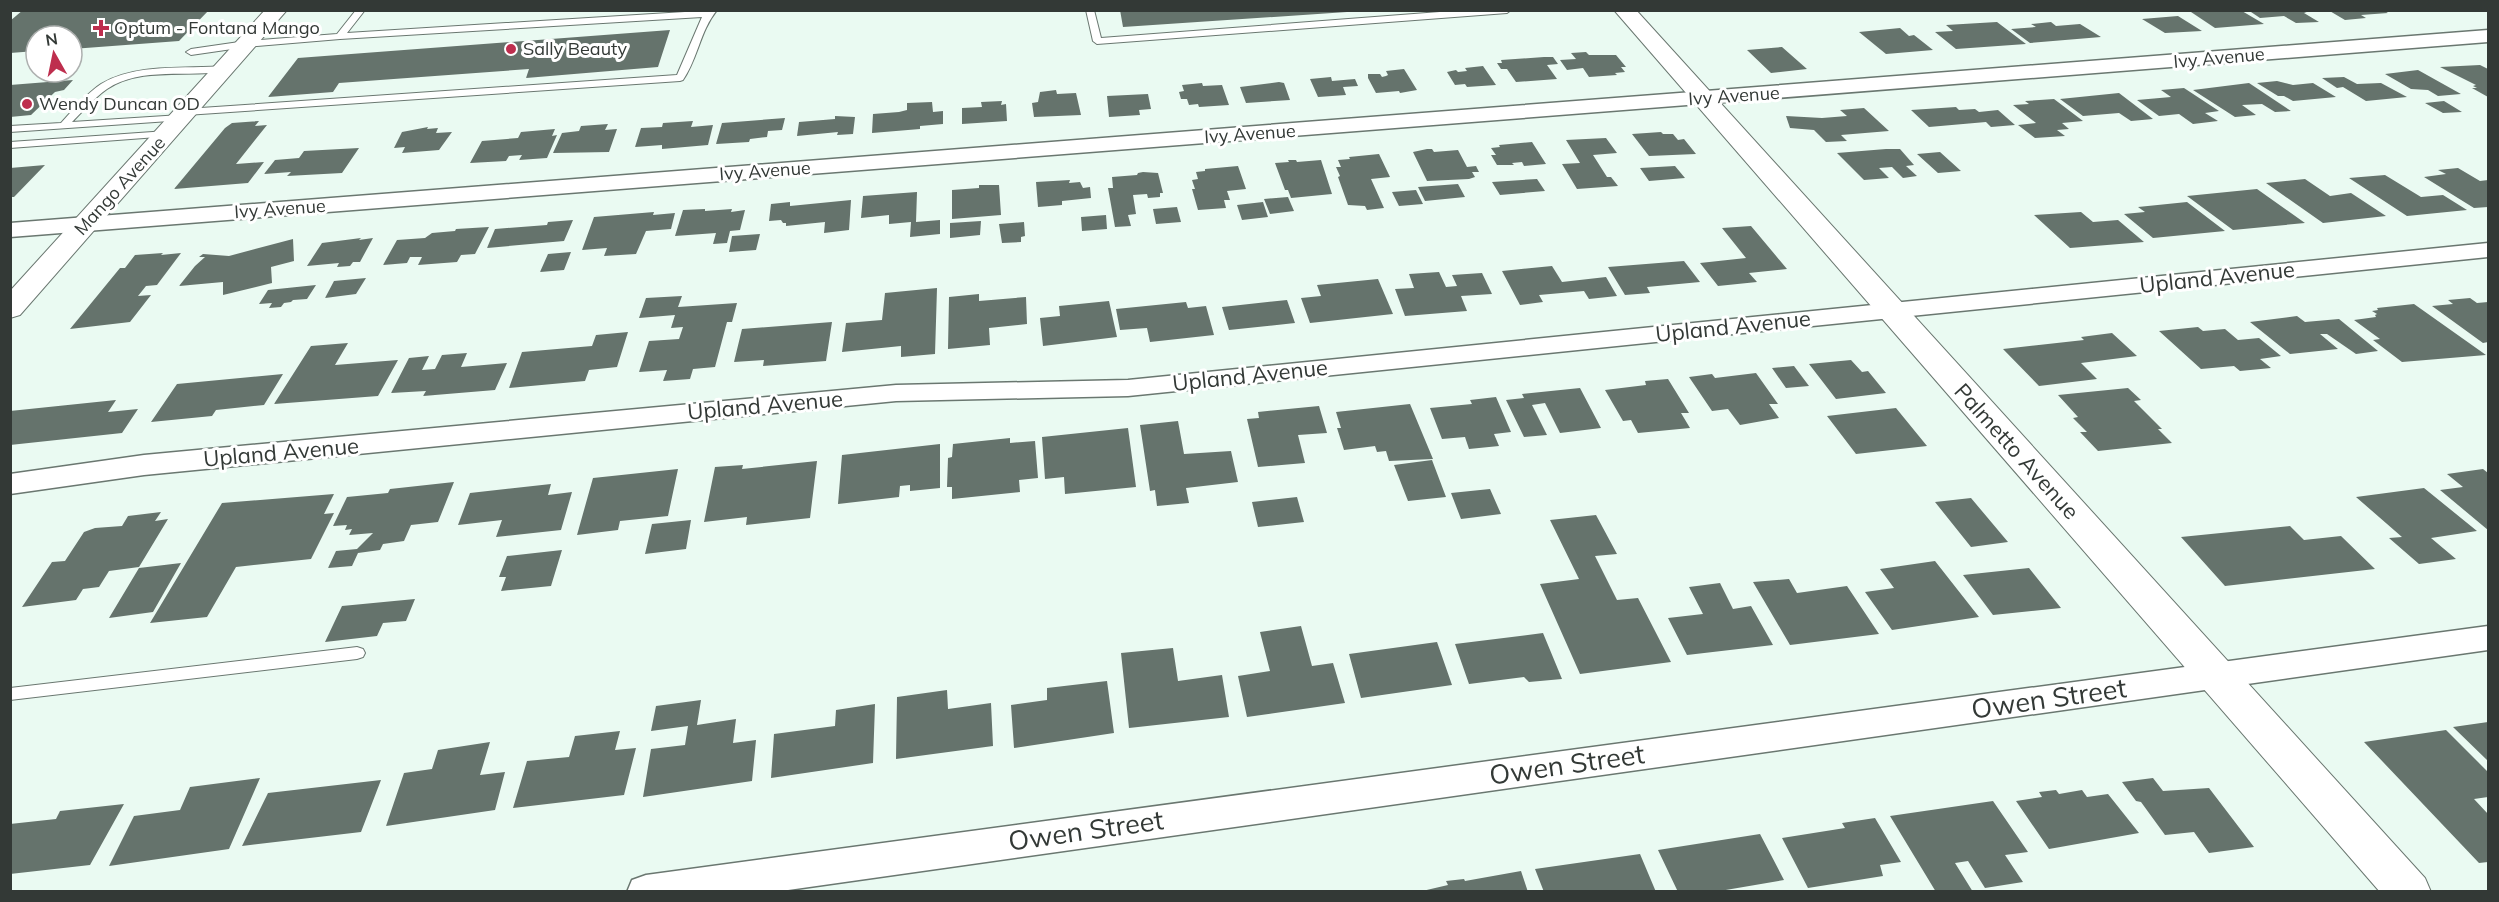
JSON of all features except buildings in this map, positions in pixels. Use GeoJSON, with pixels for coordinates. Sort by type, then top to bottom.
{"type":"FeatureCollection","features":[{"type":"Feature","properties":{"kind":"street","name":"Mango Avenue"},"geometry":{"type":"LineString","coordinates":[[10,309],[277,10]]}},
{"type":"Feature","properties":{"kind":"street","name":"Palmetto Avenue"},"geometry":{"type":"LineString","coordinates":[[1624,10],[2409,891]]}},
{"type":"Feature","properties":{"kind":"street","name":"Ivy Avenue"},"geometry":{"type":"LineString","coordinates":[[10,230],[2488,36]]}},
{"type":"Feature","properties":{"kind":"street","name":"Upland Avenue"},"geometry":{"type":"LineString","coordinates":[[10,484],[144,465],[885,394],[1010,389],[1128,388],[2488,250]]}},
{"type":"Feature","properties":{"kind":"street","name":"Owen Street"},"geometry":{"type":"LineString","coordinates":[[646,891],[2488,638]]}},
{"type":"Feature","properties":{"kind":"lane"},"geometry":{"type":"LineString","coordinates":[[340,36],[361,10]]}},
{"type":"Feature","properties":{"kind":"lane"},"geometry":{"type":"LineString","coordinates":[[1090,10],[1097,41],[1507,10]]}},
{"type":"Feature","properties":{"kind":"lane"},"geometry":{"type":"LineString","coordinates":[[10,129],[178,121],[681,78],[711,12],[340,36],[246,44],[191,52]]}},
{"type":"Feature","properties":{"kind":"lane"},"geometry":{"type":"LineString","coordinates":[[64,125],[98,92],[114,81],[134,76],[224,69]]}},
{"type":"Feature","properties":{"kind":"lane"},"geometry":{"type":"LineString","coordinates":[[10,145],[178,121]]}},
{"type":"Feature","properties":{"kind":"lane"},"geometry":{"type":"LineString","coordinates":[[10,694],[357,653]]}},
{"type":"Feature","properties":{"kind":"place","name":"Optum - Fontana Mango"},"geometry":{"type":"Point","coordinates":[101,28]}},
{"type":"Feature","properties":{"kind":"place","name":"Sally Beauty"},"geometry":{"type":"Point","coordinates":[511,49]}},
{"type":"Feature","properties":{"kind":"place","name":"Wendy Duncan OD"},"geometry":{"type":"Point","coordinates":[27,104]}}]}
